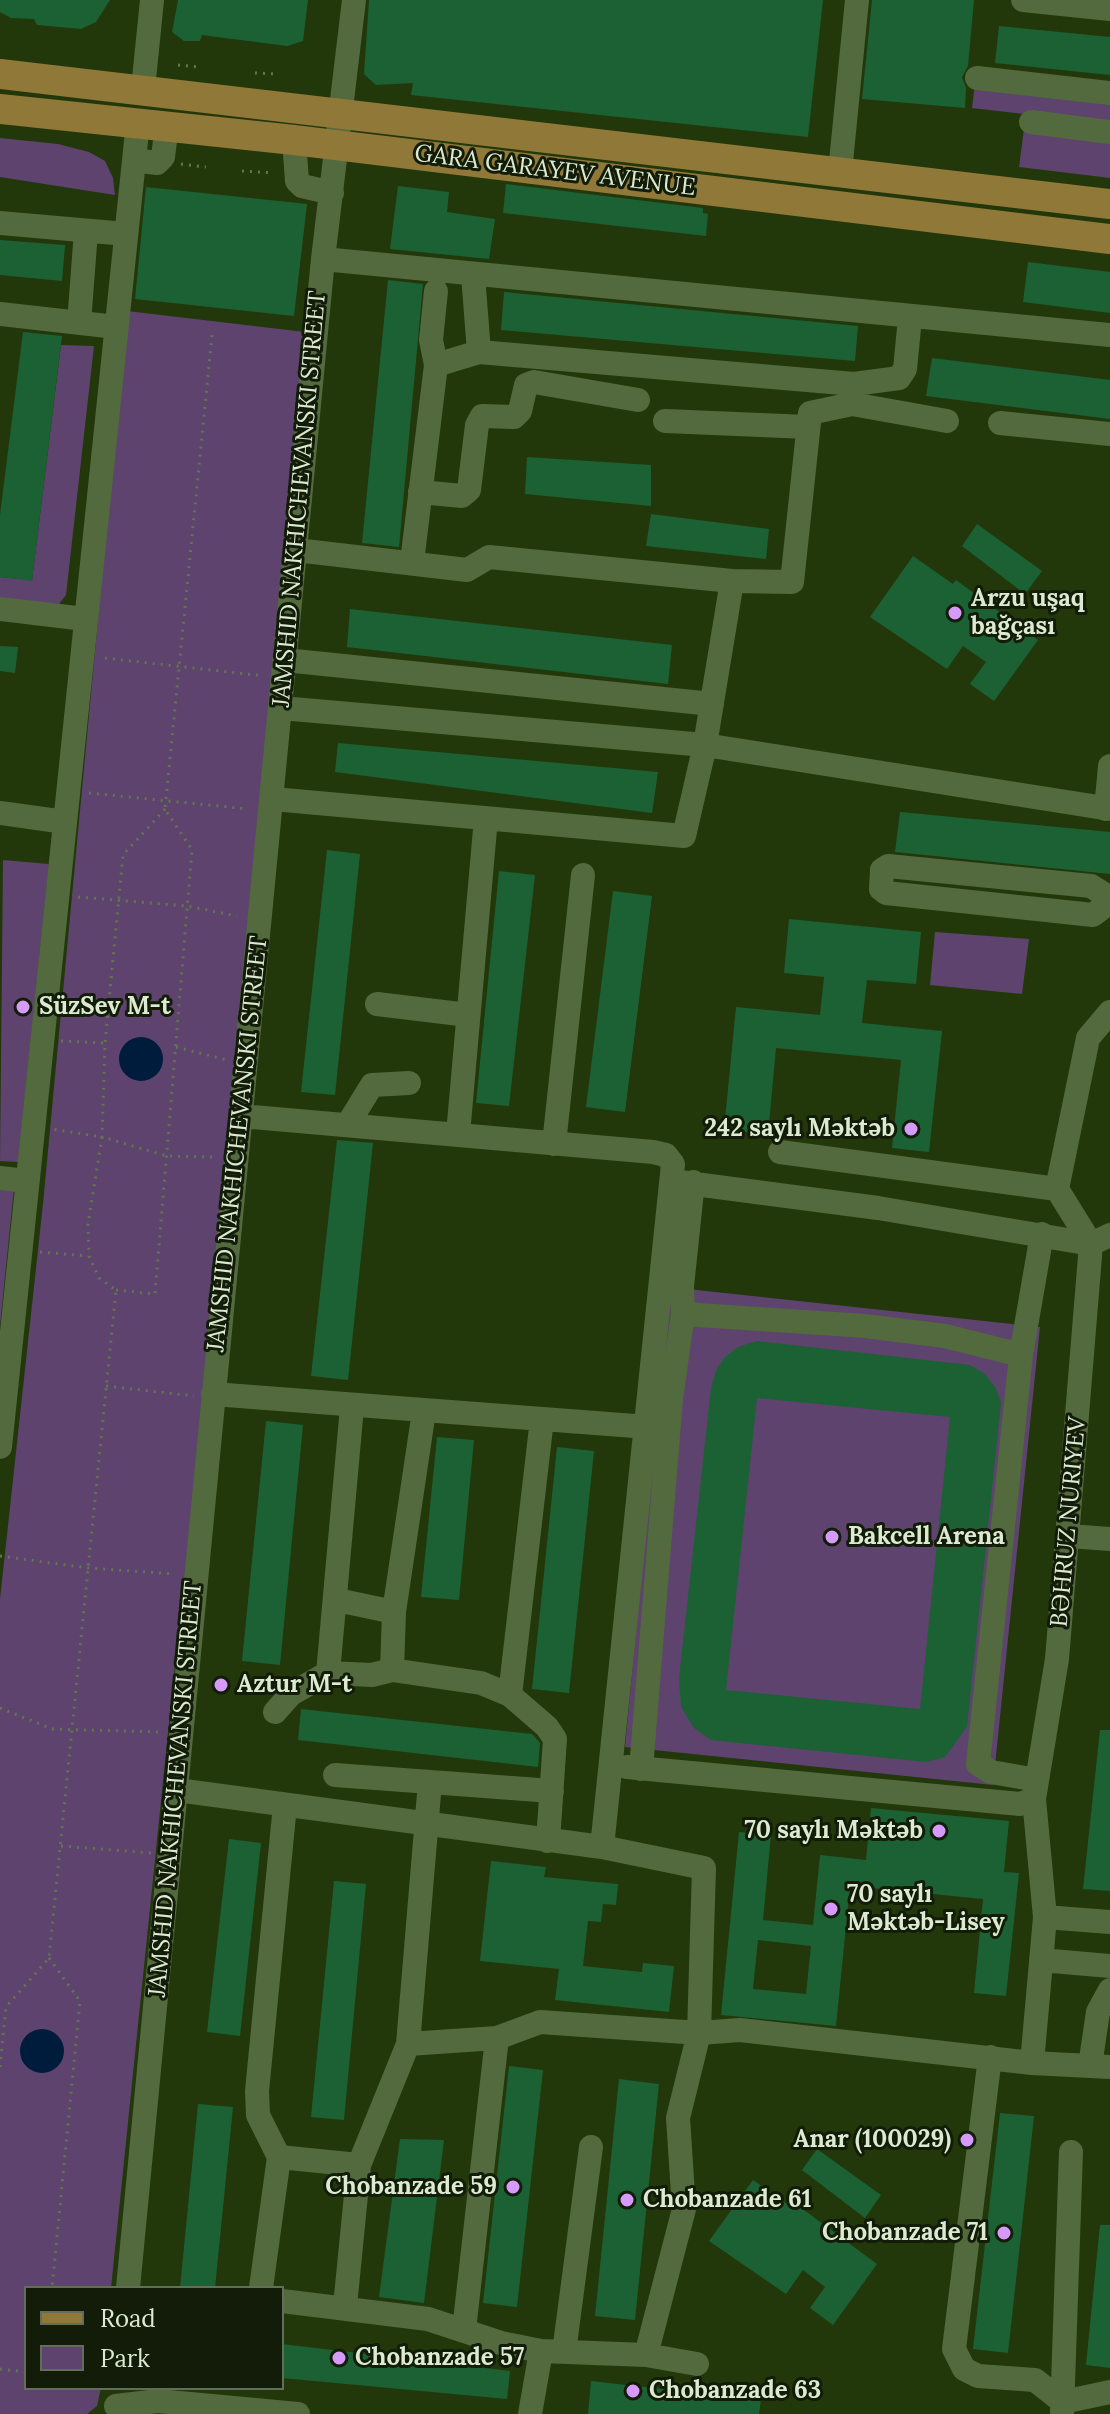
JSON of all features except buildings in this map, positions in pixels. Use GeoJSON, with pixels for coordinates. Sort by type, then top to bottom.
{"type":"FeatureCollection","features":[{"type":"Feature","properties":{"kind":"main road","name":"GARA GARAYEV AVENUE"},"geometry":{"type":"LineString","coordinates":[[0,74],[1110,204]]}},
{"type":"Feature","properties":{"kind":"main road","name":"GARA GARAYEV AVENUE"},"geometry":{"type":"LineString","coordinates":[[0,109],[338,145],[1110,239]]}},
{"type":"Feature","properties":{"kind":"street"},"geometry":{"type":"LineString","coordinates":[[143,89],[152,0]]}},
{"type":"Feature","properties":{"kind":"street","name":"JAMSHID NAKHICHEVANSKI STREET"},"geometry":{"type":"LineString","coordinates":[[128,2286],[236,1158],[273,805],[323,259],[354,0]]}},
{"type":"Feature","properties":{"kind":"street"},"geometry":{"type":"LineString","coordinates":[[840,172],[857,0]]}},
{"type":"Feature","properties":{"kind":"street"},"geometry":{"type":"LineString","coordinates":[[1023,0],[1110,9]]}},
{"type":"Feature","properties":{"kind":"street"},"geometry":{"type":"LineString","coordinates":[[977,78],[1110,93]]}},
{"type":"Feature","properties":{"kind":"street"},"geometry":{"type":"LineString","coordinates":[[1031,122],[1110,132]]}},
{"type":"Feature","properties":{"kind":"street"},"geometry":{"type":"LineString","coordinates":[[0,1447],[3,1389],[134,160],[153,124]]}},
{"type":"Feature","properties":{"kind":"street"},"geometry":{"type":"LineString","coordinates":[[294,140],[297,181],[302,186],[332,193]]}},
{"type":"Feature","properties":{"kind":"street"},"geometry":{"type":"LineString","coordinates":[[0,223],[126,234]]}},
{"type":"Feature","properties":{"kind":"street"},"geometry":{"type":"LineString","coordinates":[[79,323],[86,231]]}},
{"type":"Feature","properties":{"kind":"street"},"geometry":{"type":"LineString","coordinates":[[323,259],[1110,335]]}},
{"type":"Feature","properties":{"kind":"street"},"geometry":{"type":"LineString","coordinates":[[473,275],[479,352]]}},
{"type":"Feature","properties":{"kind":"street"},"geometry":{"type":"LineString","coordinates":[[412,562],[436,365],[431,340],[436,291]]}},
{"type":"Feature","properties":{"kind":"street"},"geometry":{"type":"LineString","coordinates":[[0,314],[116,327]]}},
{"type":"Feature","properties":{"kind":"street"},"geometry":{"type":"LineString","coordinates":[[296,550],[467,570],[489,557],[732,581],[792,582],[810,413],[844,408],[853,394],[899,378],[905,369],[910,318]]}},
{"type":"Feature","properties":{"kind":"street"},"geometry":{"type":"LineString","coordinates":[[436,365],[479,352],[853,394],[947,421]]}},
{"type":"Feature","properties":{"kind":"street"},"geometry":{"type":"LineString","coordinates":[[420,492],[462,496],[469,490],[477,425],[482,416],[514,417],[520,411],[526,385],[534,382],[638,400]]}},
{"type":"Feature","properties":{"kind":"street"},"geometry":{"type":"LineString","coordinates":[[665,421],[808,427]]}},
{"type":"Feature","properties":{"kind":"street"},"geometry":{"type":"LineString","coordinates":[[1000,423],[1110,434]]}},
{"type":"Feature","properties":{"kind":"street"},"geometry":{"type":"LineString","coordinates":[[273,805],[486,818],[684,836],[705,745],[732,581]]}},
{"type":"Feature","properties":{"kind":"street"},"geometry":{"type":"LineString","coordinates":[[0,609],[85,619]]}},
{"type":"Feature","properties":{"kind":"street"},"geometry":{"type":"LineString","coordinates":[[285,669],[712,704]]}},
{"type":"Feature","properties":{"kind":"street"},"geometry":{"type":"LineString","coordinates":[[281,708],[705,745],[1108,809],[1110,766]]}},
{"type":"Feature","properties":{"kind":"street"},"geometry":{"type":"LineString","coordinates":[[0,813],[65,822]]}},
{"type":"Feature","properties":{"kind":"street"},"geometry":{"type":"LineString","coordinates":[[458,1134],[486,818]]}},
{"type":"Feature","properties":{"kind":"street"},"geometry":{"type":"LineString","coordinates":[[888,866],[1091,886],[1110,900],[1093,915],[886,893],[881,889],[882,870],[888,866]]}},
{"type":"Feature","properties":{"kind":"street"},"geometry":{"type":"LineString","coordinates":[[554,1144],[583,875]]}},
{"type":"Feature","properties":{"kind":"street"},"geometry":{"type":"LineString","coordinates":[[377,1004],[468,1015]]}},
{"type":"Feature","properties":{"kind":"street"},"geometry":{"type":"LineString","coordinates":[[1057,1189],[1088,1038],[1110,1012]]}},
{"type":"Feature","properties":{"kind":"street"},"geometry":{"type":"LineString","coordinates":[[348,1124],[372,1085],[409,1083]]}},
{"type":"Feature","properties":{"kind":"street"},"geometry":{"type":"LineString","coordinates":[[241,1116],[666,1155],[673,1164],[682,1182],[683,1314],[671,1399],[641,1769]]}},
{"type":"Feature","properties":{"kind":"street"},"geometry":{"type":"LineString","coordinates":[[780,1152],[1057,1189],[1100,1239]]}},
{"type":"Feature","properties":{"kind":"street"},"geometry":{"type":"LineString","coordinates":[[0,1178],[27,1181]]}},
{"type":"Feature","properties":{"kind":"street"},"geometry":{"type":"LineString","coordinates":[[682,1182],[1042,1234],[1100,1239]]}},
{"type":"Feature","properties":{"kind":"street"},"geometry":{"type":"LineString","coordinates":[[602,1847],[648,1427],[682,1182]]}},
{"type":"Feature","properties":{"kind":"street"},"geometry":{"type":"LineString","coordinates":[[611,1766],[1020,1804],[1035,1789],[981,1769],[977,1759],[990,1670],[1021,1355],[1042,1234]]}},
{"type":"Feature","properties":{"kind":"street","name":"BƏHRUZ NURIYEV"},"geometry":{"type":"LineString","coordinates":[[1032,2063],[1045,1917],[1035,1789],[1057,1659],[1100,1239]]}},
{"type":"Feature","properties":{"kind":"street"},"geometry":{"type":"LineString","coordinates":[[683,1314],[945,1336],[1021,1355]]}},
{"type":"Feature","properties":{"kind":"street"},"geometry":{"type":"LineString","coordinates":[[213,1396],[648,1427]]}},
{"type":"Feature","properties":{"kind":"street"},"geometry":{"type":"LineString","coordinates":[[328,1673],[337,1600],[352,1407]]}},
{"type":"Feature","properties":{"kind":"street"},"geometry":{"type":"LineString","coordinates":[[392,1670],[394,1612],[424,1411]]}},
{"type":"Feature","properties":{"kind":"street"},"geometry":{"type":"LineString","coordinates":[[510,1695],[542,1419]]}},
{"type":"Feature","properties":{"kind":"street"},"geometry":{"type":"LineString","coordinates":[[1069,1536],[1110,1539]]}},
{"type":"Feature","properties":{"kind":"street"},"geometry":{"type":"LineString","coordinates":[[337,1600],[394,1612]]}},
{"type":"Feature","properties":{"kind":"street"},"geometry":{"type":"LineString","coordinates":[[275,1712],[291,1694],[328,1673],[372,1675],[392,1670],[481,1683],[510,1695],[547,1727],[555,1739],[548,1841]]}},
{"type":"Feature","properties":{"kind":"street"},"geometry":{"type":"LineString","coordinates":[[335,1775],[552,1791]]}},
{"type":"Feature","properties":{"kind":"street"},"geometry":{"type":"LineString","coordinates":[[345,2306],[359,2165],[408,2044],[430,1782]]}},
{"type":"Feature","properties":{"kind":"street"},"geometry":{"type":"LineString","coordinates":[[177,1790],[602,1847],[704,1868],[699,2033],[678,2118],[684,2209],[646,2355]]}},
{"type":"Feature","properties":{"kind":"street"},"geometry":{"type":"LineString","coordinates":[[261,2286],[279,2157],[258,2115],[257,2091],[285,1805]]}},
{"type":"Feature","properties":{"kind":"street"},"geometry":{"type":"LineString","coordinates":[[1045,1917],[1110,1922]]}},
{"type":"Feature","properties":{"kind":"street"},"geometry":{"type":"LineString","coordinates":[[1041,1960],[1110,1966]]}},
{"type":"Feature","properties":{"kind":"street"},"geometry":{"type":"LineString","coordinates":[[408,2044],[497,2038],[540,2022],[699,2033],[740,2030],[1032,2063],[1100,2067],[1098,2012],[1110,1990]]}},
{"type":"Feature","properties":{"kind":"street"},"geometry":{"type":"LineString","coordinates":[[464,2330],[497,2038]]}},
{"type":"Feature","properties":{"kind":"street"},"geometry":{"type":"LineString","coordinates":[[990,2057],[954,2349],[964,2369],[978,2376],[1035,2380],[1062,2408]]}},
{"type":"Feature","properties":{"kind":"street"},"geometry":{"type":"LineString","coordinates":[[530,2414],[552,2352],[591,2147]]}},
{"type":"Feature","properties":{"kind":"street"},"geometry":{"type":"LineString","coordinates":[[1062,2408],[1071,2152]]}},
{"type":"Feature","properties":{"kind":"street"},"geometry":{"type":"LineString","coordinates":[[279,2157],[359,2165]]}},
{"type":"Feature","properties":{"kind":"street"},"geometry":{"type":"LineString","coordinates":[[284,2301],[345,2306],[428,2319],[501,2343],[552,2352],[646,2355],[697,2364]]}},
{"type":"Feature","properties":{"kind":"street"},"geometry":{"type":"LineString","coordinates":[[1062,2408],[1110,2392]]}},
{"type":"Feature","properties":{"kind":"street"},"geometry":{"type":"LineString","coordinates":[[117,2403],[219,2403],[298,2414]]}},
{"type":"Feature","properties":{"kind":"path"},"geometry":{"type":"LineString","coordinates":[[178,65],[198,67]]}},
{"type":"Feature","properties":{"kind":"path"},"geometry":{"type":"LineString","coordinates":[[255,73],[277,74]]}},
{"type":"Feature","properties":{"kind":"path"},"geometry":{"type":"LineString","coordinates":[[169,163],[206,167]]}},
{"type":"Feature","properties":{"kind":"path"},"geometry":{"type":"LineString","coordinates":[[242,171],[274,173]]}},
{"type":"Feature","properties":{"kind":"path"},"geometry":{"type":"LineString","coordinates":[[165,809],[192,850],[155,1294],[116,1290],[99,1278],[89,1256],[88,1224],[102,1137],[105,1043],[123,855],[165,809],[212,335]]}},
{"type":"Feature","properties":{"kind":"path"},"geometry":{"type":"LineString","coordinates":[[81,655],[179,667],[285,669]]}},
{"type":"Feature","properties":{"kind":"path"},"geometry":{"type":"LineString","coordinates":[[68,792],[273,805]]}},
{"type":"Feature","properties":{"kind":"path"},"geometry":{"type":"LineString","coordinates":[[57,896],[187,906],[261,920]]}},
{"type":"Feature","properties":{"kind":"path"},"geometry":{"type":"LineString","coordinates":[[42,1040],[105,1043]]}},
{"type":"Feature","properties":{"kind":"path"},"geometry":{"type":"LineString","coordinates":[[176,1047],[246,1065]]}},
{"type":"Feature","properties":{"kind":"path"},"geometry":{"type":"LineString","coordinates":[[33,1126],[102,1137],[167,1156],[236,1158]]}},
{"type":"Feature","properties":{"kind":"path"},"geometry":{"type":"LineString","coordinates":[[20,1250],[89,1256]]}},
{"type":"Feature","properties":{"kind":"path"},"geometry":{"type":"LineString","coordinates":[[0,2067],[6,2007],[49,1958],[116,1290]]}},
{"type":"Feature","properties":{"kind":"path"},"geometry":{"type":"LineString","coordinates":[[106,1386],[213,1396]]}},
{"type":"Feature","properties":{"kind":"path"},"geometry":{"type":"LineString","coordinates":[[0,1556],[88,1568],[196,1575]]}},
{"type":"Feature","properties":{"kind":"path"},"geometry":{"type":"LineString","coordinates":[[0,1708],[52,1729],[182,1732]]}},
{"type":"Feature","properties":{"kind":"path"},"geometry":{"type":"LineString","coordinates":[[61,1846],[171,1855]]}},
{"type":"Feature","properties":{"kind":"path"},"geometry":{"type":"LineString","coordinates":[[49,1958],[80,2001],[52,2286]]}},
{"type":"Feature","properties":{"kind":"path"},"geometry":{"type":"LineString","coordinates":[[0,2369],[24,2372]]}},
{"type":"Feature","properties":{"kind":"green space"},"geometry":{"type":"Polygon","coordinates":[[[975,83],[1110,99],[1110,124],[972,108],[975,83]]]}},
{"type":"Feature","properties":{"kind":"green space"},"geometry":{"type":"Polygon","coordinates":[[[1024,129],[1110,140],[1110,178],[1019,167],[1024,129]]]}},
{"type":"Feature","properties":{"kind":"green space"},"geometry":{"type":"Polygon","coordinates":[[[0,138],[58,144],[89,152],[105,161],[113,178],[115,195],[0,177],[0,138]]]}},
{"type":"Feature","properties":{"kind":"green space"},"geometry":{"type":"Polygon","coordinates":[[[127,311],[305,332],[196,1575],[181,1606],[111,2286],[24,2286],[24,2390],[101,2390],[97,2406],[87,2414],[0,2414],[0,1599],[43,1204],[127,311]]]}},
{"type":"Feature","properties":{"kind":"green space"},"geometry":{"type":"Polygon","coordinates":[[[61,345],[94,346],[66,595],[59,604],[0,597],[0,577],[32,580],[61,345]]]}},
{"type":"Feature","properties":{"kind":"green space"},"geometry":{"type":"Polygon","coordinates":[[[3,860],[49,864],[18,1162],[0,1161],[3,860]]]}},
{"type":"Feature","properties":{"kind":"green space"},"geometry":{"type":"Polygon","coordinates":[[[935,932],[1029,939],[1022,994],[930,985],[935,932]]]}},
{"type":"Feature","properties":{"kind":"green space"},"geometry":{"type":"Polygon","coordinates":[[[0,1186],[14,1188],[0,1326],[0,1186]]]}},
{"type":"Feature","properties":{"kind":"green space","name":"Bakcell Arena"},"geometry":{"type":"Polygon","coordinates":[[[669,1287],[1040,1327],[993,1785],[625,1747],[669,1287]]]}},
{"type":"Feature","properties":{"kind":"water"},"geometry":{"type":"Polygon","coordinates":[[[141,1037],[157,1043],[163,1059],[157,1075],[141,1081],[125,1075],[119,1059],[125,1043],[141,1037]]]}},
{"type":"Feature","properties":{"kind":"water"},"geometry":{"type":"Polygon","coordinates":[[[42,2029],[58,2035],[64,2051],[58,2067],[42,2073],[26,2067],[20,2051],[26,2035],[42,2029]]]}},
{"type":"Feature","properties":{"kind":"place","name":"Arzu uşaq bağçası"},"geometry":{"type":"Point","coordinates":[955,613]}},
{"type":"Feature","properties":{"kind":"place","name":"SüzSev M-t"},"geometry":{"type":"Point","coordinates":[23,1007]}},
{"type":"Feature","properties":{"kind":"place","name":"242 saylı Məktəb"},"geometry":{"type":"Point","coordinates":[911,1129]}},
{"type":"Feature","properties":{"kind":"place","name":"Bakcell Arena"},"geometry":{"type":"Point","coordinates":[832,1537]}},
{"type":"Feature","properties":{"kind":"place","name":"Aztur M-t"},"geometry":{"type":"Point","coordinates":[221,1685]}},
{"type":"Feature","properties":{"kind":"place","name":"70 saylı Məktəb"},"geometry":{"type":"Point","coordinates":[939,1831]}},
{"type":"Feature","properties":{"kind":"place","name":"70 saylı Məktəb-Lisey"},"geometry":{"type":"Point","coordinates":[831,1909]}},
{"type":"Feature","properties":{"kind":"place","name":"Anar (100029)"},"geometry":{"type":"Point","coordinates":[967,2140]}},
{"type":"Feature","properties":{"kind":"place","name":"Chobanzade 59"},"geometry":{"type":"Point","coordinates":[513,2187]}},
{"type":"Feature","properties":{"kind":"place","name":"Chobanzade 61"},"geometry":{"type":"Point","coordinates":[627,2200]}},
{"type":"Feature","properties":{"kind":"place","name":"Chobanzade 71"},"geometry":{"type":"Point","coordinates":[1004,2233]}},
{"type":"Feature","properties":{"kind":"place","name":"Chobanzade 57"},"geometry":{"type":"Point","coordinates":[339,2358]}},
{"type":"Feature","properties":{"kind":"place","name":"Chobanzade 63"},"geometry":{"type":"Point","coordinates":[633,2391]}}]}
